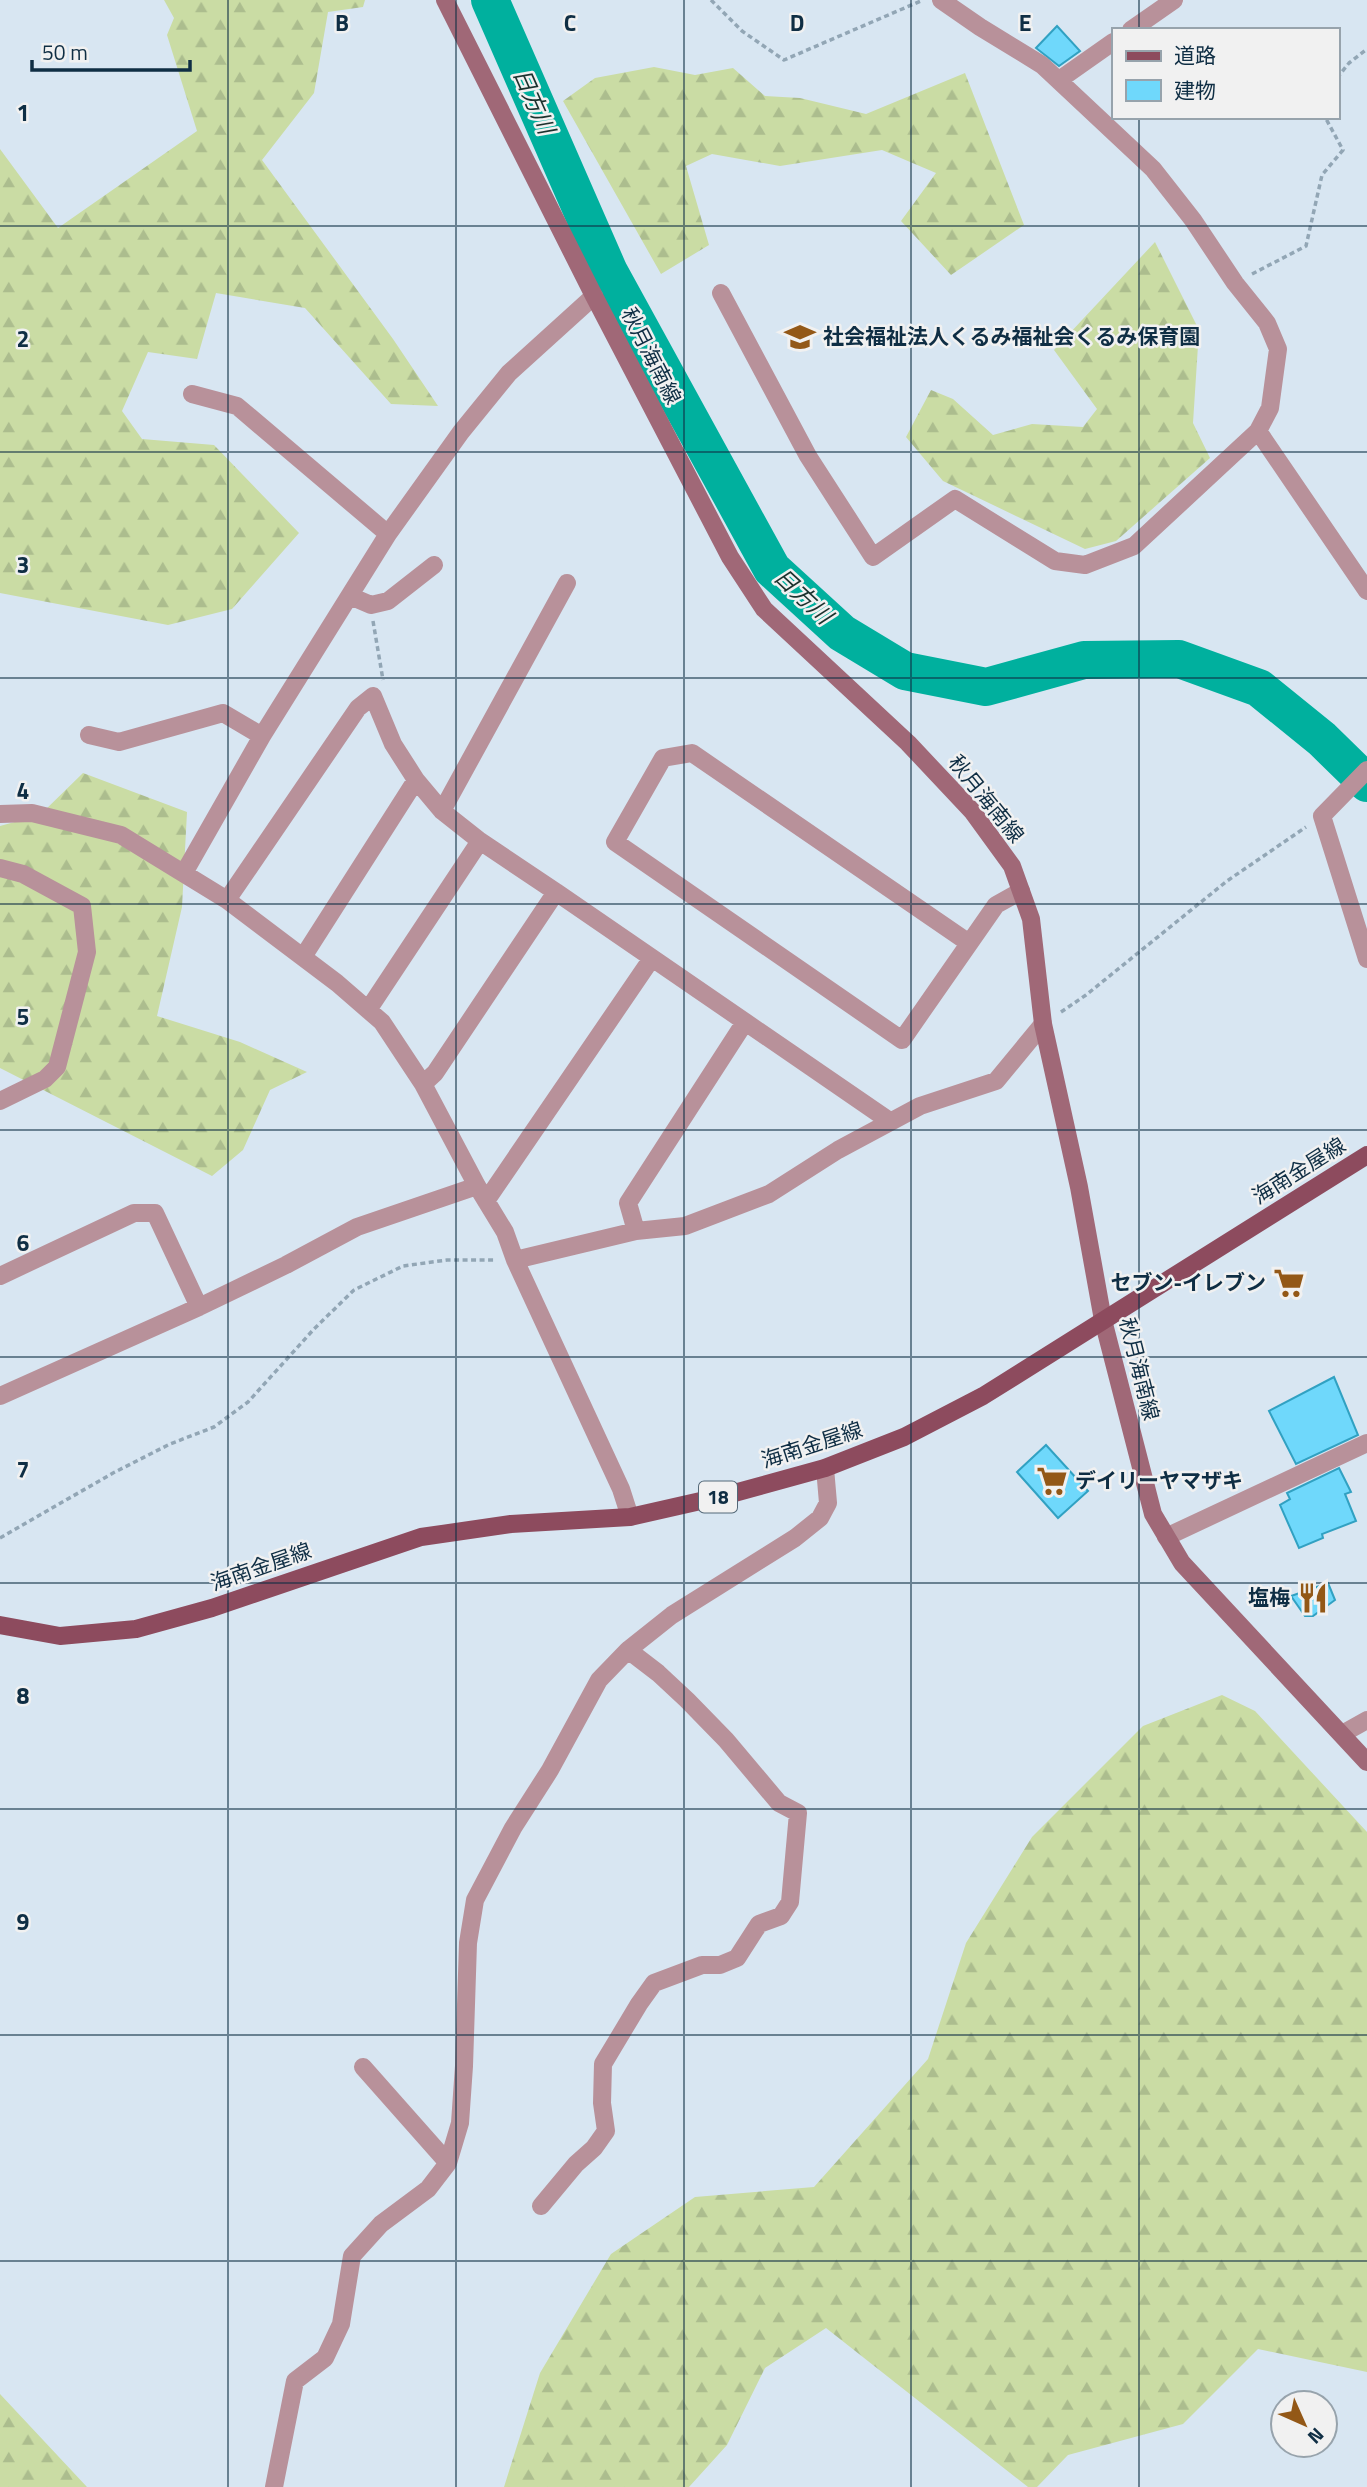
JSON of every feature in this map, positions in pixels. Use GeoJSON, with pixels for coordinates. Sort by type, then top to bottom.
{"type":"FeatureCollection","features":[{"type":"Feature","properties":{"kind":"main road","name":"秋月海南線"},"geometry":{"type":"LineString","coordinates":[[445,0],[594,296],[730,557],[764,609],[908,743],[972,811],[1012,866],[1031,919],[1043,1024],[1079,1187],[1103,1320],[1153,1514],[1182,1563],[1367,1762]]}},
{"type":"Feature","properties":{"kind":"main road","name":"海南金屋線"},"geometry":{"type":"LineString","coordinates":[[0,1625],[60,1636],[136,1629],[212,1608],[421,1536],[511,1524],[630,1517],[727,1495],[825,1468],[904,1437],[983,1396],[1367,1155]]}},
{"type":"Feature","properties":{"kind":"street"},"geometry":{"type":"LineString","coordinates":[[722,293],[808,456],[873,557],[955,499],[1055,561],[1085,565],[1134,546],[1258,431],[1270,408],[1278,349],[1267,323],[1235,283],[1193,220],[1153,169],[1042,65],[941,0]]}},
{"type":"Feature","properties":{"kind":"street"},"geometry":{"type":"LineString","coordinates":[[1134,28],[1174,0]]}},
{"type":"Feature","properties":{"kind":"street"},"geometry":{"type":"LineString","coordinates":[[1059,80],[1112,43]]}},
{"type":"Feature","properties":{"kind":"street"},"geometry":{"type":"LineString","coordinates":[[184,873],[262,736],[388,534],[461,432],[509,373],[594,296]]}},
{"type":"Feature","properties":{"kind":"street"},"geometry":{"type":"LineString","coordinates":[[192,394],[237,406],[388,534]]}},
{"type":"Feature","properties":{"kind":"street"},"geometry":{"type":"LineString","coordinates":[[1258,431],[1367,591]]}},
{"type":"Feature","properties":{"kind":"street"},"geometry":{"type":"LineString","coordinates":[[350,596],[371,605],[388,601],[434,565]]}},
{"type":"Feature","properties":{"kind":"street"},"geometry":{"type":"LineString","coordinates":[[442,811],[567,583]]}},
{"type":"Feature","properties":{"kind":"street"},"geometry":{"type":"LineString","coordinates":[[227,900],[358,708],[373,696],[393,744],[416,780],[442,811],[480,841],[891,1122]]}},
{"type":"Feature","properties":{"kind":"street"},"geometry":{"type":"LineString","coordinates":[[89,735],[119,742],[223,713],[262,736]]}},
{"type":"Feature","properties":{"kind":"street"},"geometry":{"type":"LineString","coordinates":[[969,943],[692,752],[663,758],[615,842],[902,1040],[996,905],[1021,891]]}},
{"type":"Feature","properties":{"kind":"street"},"geometry":{"type":"LineString","coordinates":[[1367,770],[1322,816],[1367,960]]}},
{"type":"Feature","properties":{"kind":"street"},"geometry":{"type":"LineString","coordinates":[[303,957],[416,780]]}},
{"type":"Feature","properties":{"kind":"street"},"geometry":{"type":"LineString","coordinates":[[0,814],[32,813],[121,835],[227,900],[303,957],[382,1023],[423,1084],[505,1232],[515,1260],[621,1489],[630,1517]]}},
{"type":"Feature","properties":{"kind":"street"},"geometry":{"type":"LineString","coordinates":[[368,1010],[480,841]]}},
{"type":"Feature","properties":{"kind":"street"},"geometry":{"type":"LineString","coordinates":[[0,867],[23,874],[82,906],[87,952],[57,1067],[45,1079],[0,1101]]}},
{"type":"Feature","properties":{"kind":"street"},"geometry":{"type":"LineString","coordinates":[[423,1084],[435,1073],[555,892]]}},
{"type":"Feature","properties":{"kind":"street"},"geometry":{"type":"LineString","coordinates":[[0,1396],[199,1307],[357,1227],[482,1194],[652,958]]}},
{"type":"Feature","properties":{"kind":"street"},"geometry":{"type":"LineString","coordinates":[[636,1231],[628,1203],[745,1022]]}},
{"type":"Feature","properties":{"kind":"street"},"geometry":{"type":"LineString","coordinates":[[515,1260],[636,1231],[685,1226],[769,1194],[838,1150],[920,1106],[996,1081],[1043,1024]]}},
{"type":"Feature","properties":{"kind":"street"},"geometry":{"type":"LineString","coordinates":[[0,1276],[134,1213],[155,1213],[199,1307]]}},
{"type":"Feature","properties":{"kind":"street"},"geometry":{"type":"LineString","coordinates":[[1166,1537],[1367,1443]]}},
{"type":"Feature","properties":{"kind":"street"},"geometry":{"type":"LineString","coordinates":[[274,2487],[295,2381],[325,2358],[341,2324],[352,2256],[381,2224],[428,2189],[448,2162],[460,2123],[468,1943],[475,1900],[513,1828],[550,1770],[599,1680],[628,1650],[672,1615],[795,1538],[820,1518],[828,1503],[825,1468]]}},
{"type":"Feature","properties":{"kind":"street"},"geometry":{"type":"LineString","coordinates":[[541,2206],[606,2131],[602,2103],[603,2064],[654,1983],[702,1965],[720,1965],[737,1958],[759,1924],[781,1916],[790,1902],[798,1812],[779,1803],[726,1740],[687,1700],[628,1650]]}},
{"type":"Feature","properties":{"kind":"street"},"geometry":{"type":"LineString","coordinates":[[1342,1734],[1367,1720]]}},
{"type":"Feature","properties":{"kind":"street"},"geometry":{"type":"LineString","coordinates":[[363,2067],[448,2162]]}},
{"type":"Feature","properties":{"kind":"path"},"geometry":{"type":"LineString","coordinates":[[711,0],[742,31],[784,60],[923,0]]}},
{"type":"Feature","properties":{"kind":"path"},"geometry":{"type":"LineString","coordinates":[[1339,76],[1349,63],[1367,50]]}},
{"type":"Feature","properties":{"kind":"path"},"geometry":{"type":"LineString","coordinates":[[1235,283],[1306,246],[1322,175],[1343,150],[1326,119]]}},
{"type":"Feature","properties":{"kind":"path"},"geometry":{"type":"LineString","coordinates":[[371,605],[383,681],[373,696]]}},
{"type":"Feature","properties":{"kind":"path"},"geometry":{"type":"LineString","coordinates":[[1043,1024],[1086,995],[1227,881],[1322,816]]}},
{"type":"Feature","properties":{"kind":"path"},"geometry":{"type":"LineString","coordinates":[[0,1538],[113,1473],[170,1444],[214,1427],[248,1402],[314,1329],[354,1290],[404,1266],[447,1260],[515,1260]]}},
{"type":"Feature","properties":{"kind":"green space"},"geometry":{"type":"Polygon","coordinates":[[[164,0],[365,0],[363,7],[328,12],[314,93],[262,160],[393,339],[438,406],[391,404],[305,308],[216,293],[197,359],[148,352],[122,411],[142,439],[214,445],[299,533],[232,609],[168,625],[0,593],[0,149],[58,228],[197,131],[167,35],[174,18],[164,0]]]}},
{"type":"Feature","properties":{"kind":"green space"},"geometry":{"type":"Polygon","coordinates":[[[654,67],[695,75],[733,68],[765,96],[800,98],[866,114],[965,73],[1024,225],[951,275],[901,221],[936,173],[882,150],[780,166],[712,154],[686,166],[709,245],[661,274],[563,101],[595,78],[654,67]]]}},
{"type":"Feature","properties":{"kind":"green space"},"geometry":{"type":"Polygon","coordinates":[[[1155,242],[1199,330],[1193,423],[1210,458],[1116,541],[1085,549],[943,481],[906,437],[931,390],[953,399],[993,435],[1032,424],[1083,427],[1097,409],[1054,350],[1155,242]]]}},
{"type":"Feature","properties":{"kind":"green space"},"geometry":{"type":"Polygon","coordinates":[[[83,773],[187,812],[182,907],[157,1016],[240,1042],[307,1072],[270,1090],[243,1150],[212,1176],[0,1068],[0,826],[40,815],[83,773]]]}},
{"type":"Feature","properties":{"kind":"green space"},"geometry":{"type":"Polygon","coordinates":[[[1222,1695],[1255,1711],[1367,1832],[1367,2372],[1258,2349],[1183,2424],[1068,2455],[1037,2487],[1028,2487],[826,2328],[765,2368],[727,2445],[689,2487],[504,2487],[540,2373],[611,2254],[695,2197],[814,2187],[928,2059],[966,1943],[1032,1837],[1143,1726],[1222,1695]]]}},
{"type":"Feature","properties":{"kind":"green space"},"geometry":{"type":"Polygon","coordinates":[[[0,2394],[87,2487],[0,2487],[0,2394]]]}},
{"type":"Feature","properties":{"kind":"building"},"geometry":{"type":"Polygon","coordinates":[[[1057,26],[1080,51],[1059,66],[1036,48],[1057,26]]]}},
{"type":"Feature","properties":{"kind":"building"},"geometry":{"type":"Polygon","coordinates":[[[1334,1377],[1358,1435],[1296,1464],[1269,1411],[1334,1377]]]}},
{"type":"Feature","properties":{"kind":"building","name":"デイリーヤマザキ"},"geometry":{"type":"Polygon","coordinates":[[[1046,1445],[1088,1491],[1058,1518],[1017,1472],[1046,1445]]]}},
{"type":"Feature","properties":{"kind":"building"},"geometry":{"type":"Polygon","coordinates":[[[1339,1468],[1351,1492],[1345,1494],[1356,1521],[1322,1534],[1323,1538],[1299,1548],[1280,1505],[1290,1499],[1287,1493],[1339,1468]]]}},
{"type":"Feature","properties":{"kind":"building","name":"塩梅"},"geometry":{"type":"Polygon","coordinates":[[[1328,1583],[1335,1600],[1313,1616],[1305,1616],[1291,1596],[1328,1583]]]}},
{"type":"Feature","properties":{"kind":"waterway","name":"日方川"},"geometry":{"type":"LineString","coordinates":[[490,0],[609,272],[772,569],[842,633],[905,671],[986,687],[1084,660],[1179,659],[1259,688],[1322,739],[1367,783]]}},
{"type":"Feature","properties":{"kind":"place","name":"社会福祉法人くるみ福祉会くるみ保育園"},"geometry":{"type":"Point","coordinates":[800,337]}},
{"type":"Feature","properties":{"kind":"place","name":"セブン-イレブン"},"geometry":{"type":"Point","coordinates":[1289,1283]}},
{"type":"Feature","properties":{"kind":"place","name":"デイリーヤマザキ"},"geometry":{"type":"Point","coordinates":[1052,1481]}},
{"type":"Feature","properties":{"kind":"place","name":"塩梅"},"geometry":{"type":"Point","coordinates":[1313,1598]}}]}
